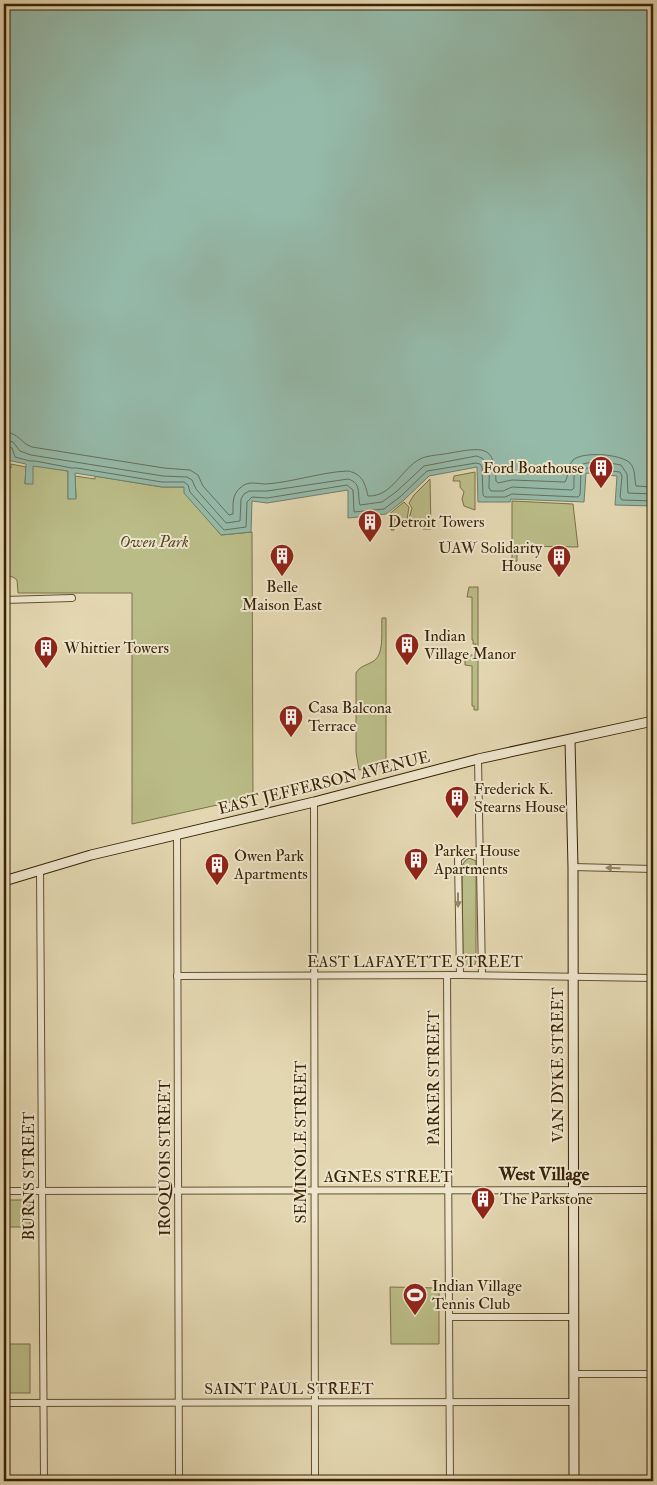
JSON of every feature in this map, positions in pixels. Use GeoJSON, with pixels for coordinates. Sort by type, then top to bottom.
{"type":"FeatureCollection","features":[{"type":"Feature","properties":{"kind":"main road","name":"EAST JEFFERSON AVENUE"},"geometry":{"type":"LineString","coordinates":[[4,881],[91,855],[314,802],[478,759],[653,722]]}},
{"type":"Feature","properties":{"kind":"main road","name":"VAN DYKE STREET"},"geometry":{"type":"LineString","coordinates":[[570,740],[573,976],[574,1481]]}},
{"type":"Feature","properties":{"kind":"street"},"geometry":{"type":"LineString","coordinates":[[4,600],[72,598]]}},
{"type":"Feature","properties":{"kind":"street"},"geometry":{"type":"LineString","coordinates":[[478,759],[482,975]]}},
{"type":"Feature","properties":{"kind":"street","name":"SEMINOLE STREET"},"geometry":{"type":"LineString","coordinates":[[314,802],[315,1481]]}},
{"type":"Feature","properties":{"kind":"street","name":"IROQUOIS STREET"},"geometry":{"type":"LineString","coordinates":[[177,834],[179,1481]]}},
{"type":"Feature","properties":{"kind":"street"},"geometry":{"type":"LineString","coordinates":[[460,975],[458,859],[465,853],[480,850]]}},
{"type":"Feature","properties":{"kind":"street"},"geometry":{"type":"LineString","coordinates":[[572,866],[653,869]]}},
{"type":"Feature","properties":{"kind":"street","name":"BURNS STREET"},"geometry":{"type":"LineString","coordinates":[[40,870],[44,1481]]}},
{"type":"Feature","properties":{"kind":"street","name":"PARKER STREET"},"geometry":{"type":"LineString","coordinates":[[447,975],[450,1481]]}},
{"type":"Feature","properties":{"kind":"street","name":"EAST LAFAYETTE STREET"},"geometry":{"type":"LineString","coordinates":[[177,976],[482,975],[653,978]]}},
{"type":"Feature","properties":{"kind":"street","name":"AGNES STREET"},"geometry":{"type":"LineString","coordinates":[[4,1191],[653,1190]]}},
{"type":"Feature","properties":{"kind":"street"},"geometry":{"type":"LineString","coordinates":[[450,1317],[573,1317]]}},
{"type":"Feature","properties":{"kind":"street"},"geometry":{"type":"LineString","coordinates":[[573,1374],[653,1374]]}},
{"type":"Feature","properties":{"kind":"street","name":"SAINT PAUL STREET"},"geometry":{"type":"LineString","coordinates":[[4,1403],[573,1402]]}},
{"type":"Feature","properties":{"kind":"green space","name":"Owen Park"},"geometry":{"type":"Polygon","coordinates":[[[11,464],[26,467],[25,484],[33,465],[68,471],[68,499],[76,498],[75,476],[95,479],[95,476],[162,487],[184,487],[221,535],[252,532],[253,797],[132,824],[132,593],[18,593],[17,580],[6,576],[7,468],[11,468],[11,464]]]}},
{"type":"Feature","properties":{"kind":"green space"},"geometry":{"type":"Polygon","coordinates":[[[475,472],[475,510],[464,506],[462,499],[464,492],[460,487],[460,481],[453,481],[454,476],[475,472]]]}},
{"type":"Feature","properties":{"kind":"green space"},"geometry":{"type":"Polygon","coordinates":[[[430,479],[431,529],[423,529],[423,519],[409,519],[412,508],[409,503],[414,495],[430,479]]]}},
{"type":"Feature","properties":{"kind":"green space"},"geometry":{"type":"Polygon","coordinates":[[[512,501],[573,504],[578,547],[517,546],[517,561],[512,561],[512,501]]]}},
{"type":"Feature","properties":{"kind":"green space"},"geometry":{"type":"Polygon","coordinates":[[[404,502],[409,507],[407,519],[394,520],[394,530],[391,530],[393,526],[388,515],[404,502]]]}},
{"type":"Feature","properties":{"kind":"green space"},"geometry":{"type":"Polygon","coordinates":[[[469,587],[478,587],[478,647],[476,647],[476,644],[473,644],[472,640],[472,597],[467,597],[469,587]]]}},
{"type":"Feature","properties":{"kind":"green space"},"geometry":{"type":"Polygon","coordinates":[[[382,618],[386,618],[386,765],[359,770],[356,752],[356,673],[361,667],[376,659],[379,654],[382,643],[382,618]]]}},
{"type":"Feature","properties":{"kind":"green space"},"geometry":{"type":"Polygon","coordinates":[[[465,655],[478,655],[478,710],[474,710],[474,706],[472,706],[472,666],[465,665],[465,655]]]}},
{"type":"Feature","properties":{"kind":"green space"},"geometry":{"type":"Polygon","coordinates":[[[469,858],[476,861],[476,962],[474,966],[470,967],[463,964],[462,866],[469,858]]]}},
{"type":"Feature","properties":{"kind":"green space"},"geometry":{"type":"Polygon","coordinates":[[[4,1200],[30,1200],[30,1227],[4,1227],[4,1200]]]}},
{"type":"Feature","properties":{"kind":"green space","name":"Indian Village Tennis Club"},"geometry":{"type":"Polygon","coordinates":[[[390,1287],[439,1288],[439,1344],[391,1344],[390,1287]]]}},
{"type":"Feature","properties":{"kind":"green space"},"geometry":{"type":"Polygon","coordinates":[[[4,1344],[30,1344],[30,1393],[4,1393],[4,1344]]]}},
{"type":"Feature","properties":{"kind":"water"},"geometry":{"type":"Polygon","coordinates":[[[4,4],[653,4],[653,506],[615,505],[617,476],[586,473],[584,502],[511,499],[510,502],[478,502],[477,467],[429,476],[386,514],[348,518],[348,490],[267,503],[252,501],[251,532],[221,535],[184,493],[184,487],[162,487],[75,473],[76,499],[68,499],[68,471],[33,466],[33,484],[25,484],[26,464],[7,460],[9,452],[4,451],[4,4]]]}},
{"type":"Feature","properties":{"kind":"place","name":"Ford Boathouse"},"geometry":{"type":"Point","coordinates":[601,489]}},
{"type":"Feature","properties":{"kind":"place","name":"Detroit Towers"},"geometry":{"type":"Point","coordinates":[370,543]}},
{"type":"Feature","properties":{"kind":"place","name":"Belle Maison East"},"geometry":{"type":"Point","coordinates":[282,577]}},
{"type":"Feature","properties":{"kind":"place","name":"UAW Solidarity House"},"geometry":{"type":"Point","coordinates":[559,578]}},
{"type":"Feature","properties":{"kind":"place","name":"Indian Village Manor"},"geometry":{"type":"Point","coordinates":[407,666]}},
{"type":"Feature","properties":{"kind":"place","name":"Whittier Towers"},"geometry":{"type":"Point","coordinates":[46,669]}},
{"type":"Feature","properties":{"kind":"place","name":"Casa Balcona Terrace"},"geometry":{"type":"Point","coordinates":[291,738]}},
{"type":"Feature","properties":{"kind":"place","name":"Frederick K. Stearns House"},"geometry":{"type":"Point","coordinates":[457,819]}},
{"type":"Feature","properties":{"kind":"place","name":"Parker House Apartments"},"geometry":{"type":"Point","coordinates":[416,881]}},
{"type":"Feature","properties":{"kind":"place","name":"Owen Park Apartments"},"geometry":{"type":"Point","coordinates":[217,886]}},
{"type":"Feature","properties":{"kind":"place","name":"The Parkstone"},"geometry":{"type":"Point","coordinates":[483,1220]}},
{"type":"Feature","properties":{"kind":"place","name":"Indian Village Tennis Club"},"geometry":{"type":"Point","coordinates":[415,1316]}},
{"type":"Feature","properties":{"kind":"district","name":"West Village"},"geometry":{"type":"Point","coordinates":[544,1174]}}]}
